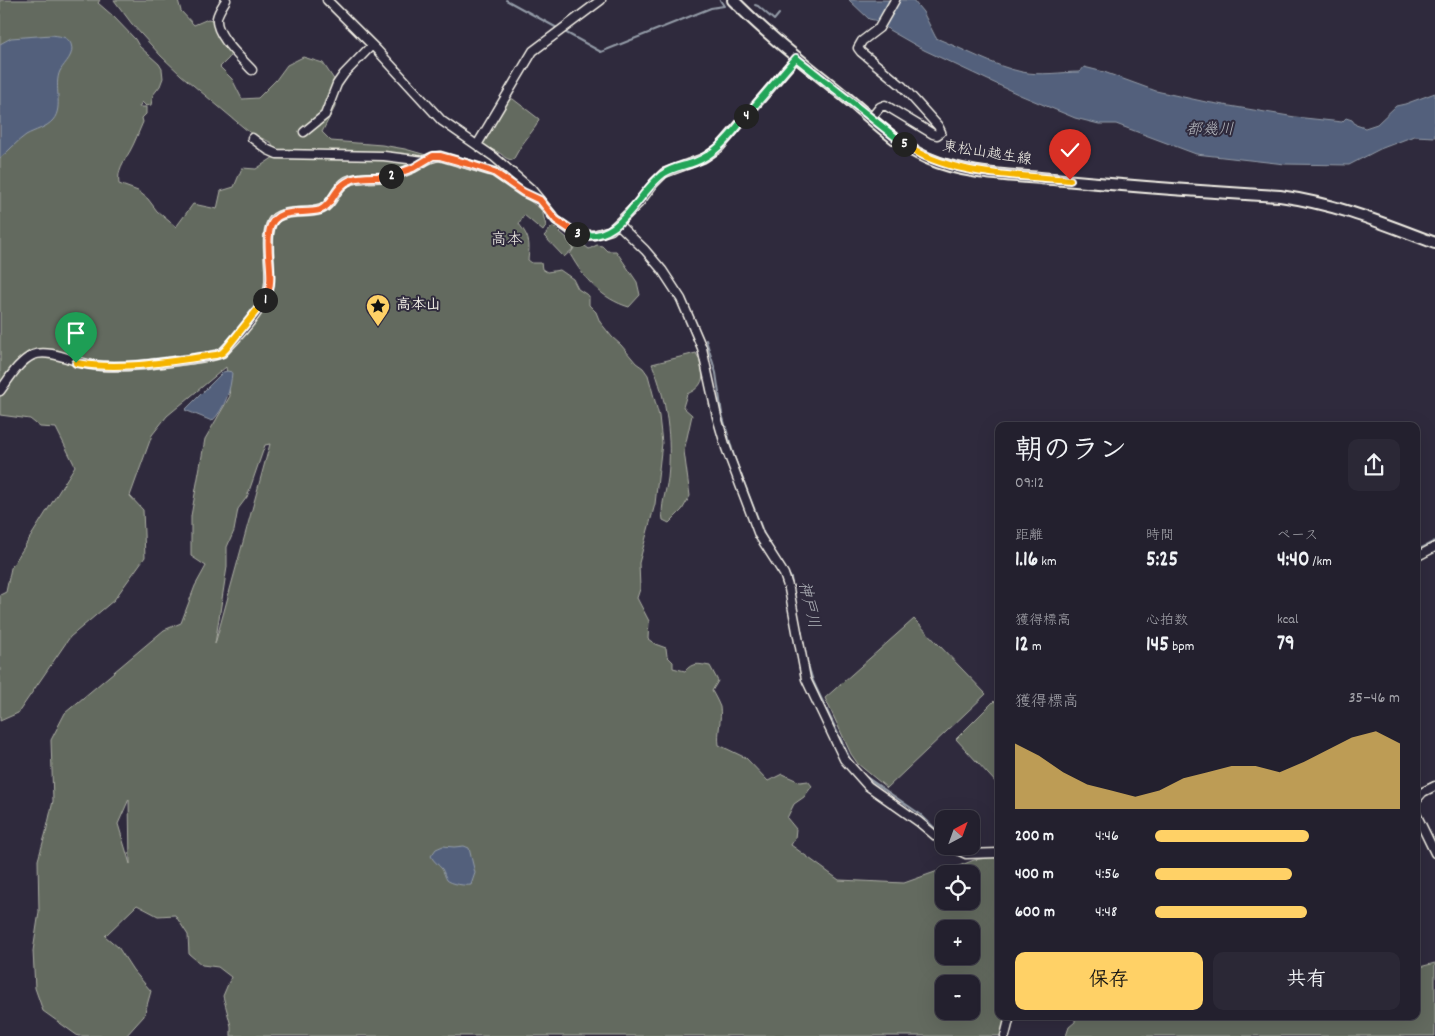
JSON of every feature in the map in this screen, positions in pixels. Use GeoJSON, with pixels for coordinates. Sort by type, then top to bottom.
{"type":"FeatureCollection","features":[{"type":"Feature","properties":{"kind":"main road","name":"東松山越生線"},"geometry":{"type":"LineString","coordinates":[[733,0],[796,58],[893,137],[921,156],[956,168],[1082,182],[1280,196],[1309,200],[1346,210],[1435,243]]}},
{"type":"Feature","properties":{"kind":"street"},"geometry":{"type":"LineString","coordinates":[[226,0],[217,17],[218,27],[225,39],[252,70]]}},
{"type":"Feature","properties":{"kind":"street"},"geometry":{"type":"LineString","coordinates":[[327,0],[372,45],[442,121],[508,168],[540,200],[556,220],[579,235],[602,233],[611,230],[639,203],[664,173],[699,160],[719,148],[796,58]]}},
{"type":"Feature","properties":{"kind":"street"},"geometry":{"type":"LineString","coordinates":[[477,145],[533,51],[601,0]]}},
{"type":"Feature","properties":{"kind":"street"},"geometry":{"type":"LineString","coordinates":[[870,118],[880,107],[885,106],[933,134],[938,135],[941,132],[938,126],[902,86],[859,49],[860,43],[879,28],[895,0]]}},
{"type":"Feature","properties":{"kind":"street"},"geometry":{"type":"LineString","coordinates":[[304,132],[326,115],[337,84],[372,45]]}},
{"type":"Feature","properties":{"kind":"street"},"geometry":{"type":"LineString","coordinates":[[252,138],[277,154],[384,156],[424,161]]}},
{"type":"Feature","properties":{"kind":"street"},"geometry":{"type":"LineString","coordinates":[[0,392],[22,363],[34,354],[52,354],[76,363],[94,366],[137,365],[222,353],[260,309],[267,298],[270,285],[270,229],[274,219],[283,214],[322,209],[329,204],[337,189],[355,178],[390,176],[413,168],[433,156],[440,156],[494,172],[523,192],[540,200]]}},
{"type":"Feature","properties":{"kind":"street"},"geometry":{"type":"LineString","coordinates":[[618,224],[645,250],[662,270],[681,299],[702,348],[717,417],[726,448],[759,535],[784,574],[789,589],[806,679],[844,759],[868,786],[935,835]]}},
{"type":"Feature","properties":{"kind":"street"},"geometry":{"type":"LineString","coordinates":[[1420,555],[1435,547]]}},
{"type":"Feature","properties":{"kind":"street"},"geometry":{"type":"LineString","coordinates":[[1420,795],[1435,786]]}},
{"type":"Feature","properties":{"kind":"street"},"geometry":{"type":"LineString","coordinates":[[1420,822],[1435,853]]}},
{"type":"Feature","properties":{"kind":"street"},"geometry":{"type":"LineString","coordinates":[[980,854],[995,853]]}},
{"type":"Feature","properties":{"kind":"street"},"geometry":{"type":"LineString","coordinates":[[1005,1036],[1009,1020]]}},
{"type":"Feature","properties":{"kind":"shaded area"},"geometry":{"type":"Polygon","coordinates":[[[0,0],[100,0],[98,3],[159,64],[162,69],[163,78],[153,95],[151,105],[146,106],[142,102],[139,107],[146,107],[146,114],[142,118],[143,122],[132,148],[121,167],[119,184],[138,191],[176,227],[193,204],[217,209],[221,191],[234,187],[242,168],[256,169],[274,157],[272,143],[249,132],[181,75],[132,24],[114,0],[178,0],[181,11],[194,25],[208,19],[217,21],[224,34],[234,45],[229,58],[220,67],[232,79],[242,99],[258,98],[276,80],[287,65],[303,57],[323,63],[335,81],[335,107],[322,132],[331,141],[382,145],[405,149],[493,174],[542,210],[546,226],[543,231],[524,215],[519,224],[528,241],[528,260],[532,263],[541,263],[542,269],[547,272],[560,270],[573,279],[578,289],[589,296],[589,305],[596,312],[600,322],[648,375],[659,416],[662,443],[655,504],[639,563],[640,589],[637,598],[649,621],[648,639],[666,648],[667,656],[673,662],[673,668],[685,671],[696,664],[710,666],[718,681],[712,691],[720,707],[719,745],[746,758],[768,781],[782,774],[800,782],[808,781],[812,786],[804,797],[794,804],[787,818],[796,829],[795,838],[791,845],[839,880],[904,883],[935,872],[935,910],[980,910],[980,865],[962,865],[974,860],[995,857],[995,1020],[1004,1020],[1004,1036],[231,1036],[231,1026],[223,996],[231,977],[218,967],[202,965],[189,954],[188,935],[175,915],[158,916],[137,905],[105,936],[118,947],[133,970],[151,991],[144,1016],[126,1036],[78,1036],[43,1011],[35,988],[33,951],[39,912],[38,860],[53,801],[51,740],[65,713],[164,630],[181,623],[195,586],[206,566],[191,556],[191,516],[205,439],[230,396],[226,367],[167,416],[152,435],[130,496],[143,510],[145,557],[114,600],[70,637],[18,713],[0,721],[0,595],[6,592],[11,568],[75,466],[56,428],[40,427],[30,419],[0,415],[0,0]],[[270,444],[265,445],[247,497],[238,509],[234,531],[227,547],[227,567],[215,644],[270,444]],[[129,799],[118,824],[130,864],[129,799]]]}},
{"type":"Feature","properties":{"kind":"shaded area"},"geometry":{"type":"Polygon","coordinates":[[[508,98],[513,99],[539,119],[513,160],[506,158],[482,143],[508,98]]]}},
{"type":"Feature","properties":{"kind":"shaded area"},"geometry":{"type":"Polygon","coordinates":[[[553,226],[567,238],[573,248],[569,240],[572,236],[589,249],[597,245],[602,246],[607,251],[616,251],[637,282],[640,295],[629,307],[610,299],[588,280],[570,254],[574,248],[564,257],[544,236],[553,226]]]}},
{"type":"Feature","properties":{"kind":"shaded area"},"geometry":{"type":"Polygon","coordinates":[[[696,353],[703,376],[699,386],[687,394],[683,407],[692,415],[684,451],[690,496],[682,510],[669,523],[663,520],[662,515],[668,478],[669,434],[665,406],[652,364],[696,353]]]}},
{"type":"Feature","properties":{"kind":"shaded area"},"geometry":{"type":"Polygon","coordinates":[[[914,619],[986,694],[887,788],[858,764],[851,754],[825,698],[914,619]]]}},
{"type":"Feature","properties":{"kind":"shaded area"},"geometry":{"type":"Polygon","coordinates":[[[995,702],[995,782],[956,739],[995,702]]]}},
{"type":"Feature","properties":{"kind":"shaded area"},"geometry":{"type":"Polygon","coordinates":[[[1435,963],[1435,1036],[1066,1036],[1069,1027],[1075,1020],[1420,1020],[1420,967],[1435,963]]]}},
{"type":"Feature","properties":{"kind":"water","name":"都幾川"},"geometry":{"type":"Polygon","coordinates":[[[849,0],[913,0],[923,12],[936,38],[990,62],[1022,72],[1044,74],[1080,72],[1084,67],[1104,72],[1156,91],[1206,102],[1295,117],[1342,122],[1346,118],[1352,120],[1356,125],[1365,128],[1377,124],[1396,106],[1435,93],[1435,137],[1414,136],[1380,149],[1349,165],[1285,164],[1196,154],[1116,124],[1099,124],[1075,118],[1020,95],[924,50],[889,30],[879,21],[869,19],[849,0]]]}},
{"type":"Feature","properties":{"kind":"water"},"geometry":{"type":"Polygon","coordinates":[[[51,35],[68,39],[72,48],[71,55],[58,77],[58,109],[56,115],[50,123],[19,140],[0,158],[0,44],[11,38],[51,35]]]}},
{"type":"Feature","properties":{"kind":"water"},"geometry":{"type":"Polygon","coordinates":[[[223,372],[232,372],[229,392],[224,405],[212,421],[185,410],[223,372]]]}},
{"type":"Feature","properties":{"kind":"water"},"geometry":{"type":"Polygon","coordinates":[[[443,846],[464,846],[469,848],[475,873],[471,885],[452,883],[447,880],[442,869],[431,856],[436,849],[443,846]]]}},
{"type":"Feature","properties":{"kind":"waterway"},"geometry":{"type":"LineString","coordinates":[[506,0],[559,29]]}},
{"type":"Feature","properties":{"kind":"waterway"},"geometry":{"type":"LineString","coordinates":[[720,0],[724,6]]}},
{"type":"Feature","properties":{"kind":"waterway"},"geometry":{"type":"LineString","coordinates":[[755,5],[774,20],[779,14]]}},
{"type":"Feature","properties":{"kind":"waterway"},"geometry":{"type":"LineString","coordinates":[[563,31],[601,52],[711,8],[724,6]]}},
{"type":"Feature","properties":{"kind":"waterway","name":"神戸川"},"geometry":{"type":"LineString","coordinates":[[706,340],[716,373],[722,414],[734,456],[764,534],[791,578],[806,658],[813,681],[851,761],[862,774],[920,814],[935,828]]}},
{"type":"Feature","properties":{"kind":"waterway","name":"神戸川"},"geometry":{"type":"LineString","coordinates":[[1420,549],[1435,541]]}},
{"type":"Feature","properties":{"kind":"place","name":"高本山"},"geometry":{"type":"Point","coordinates":[378,327]}},
{"type":"Feature","properties":{"kind":"district","name":"高本"},"geometry":{"type":"Point","coordinates":[507,240]}},
{"type":"Feature","properties":{"kind":"route"},"geometry":{"type":"LineString","coordinates":[[76,363],[94,366],[137,365],[185,360],[222,353],[260,309],[267,298],[270,285],[270,229],[274,219],[283,214],[322,209],[329,204],[337,189],[346,182],[355,178],[390,176],[413,168],[433,156],[450,158],[494,172],[534,199],[540,200],[556,220],[579,235],[594,235],[611,230],[639,203],[664,173],[694,163],[719,148],[796,58],[893,137],[921,156],[956,168],[1070,180]]}}]}
